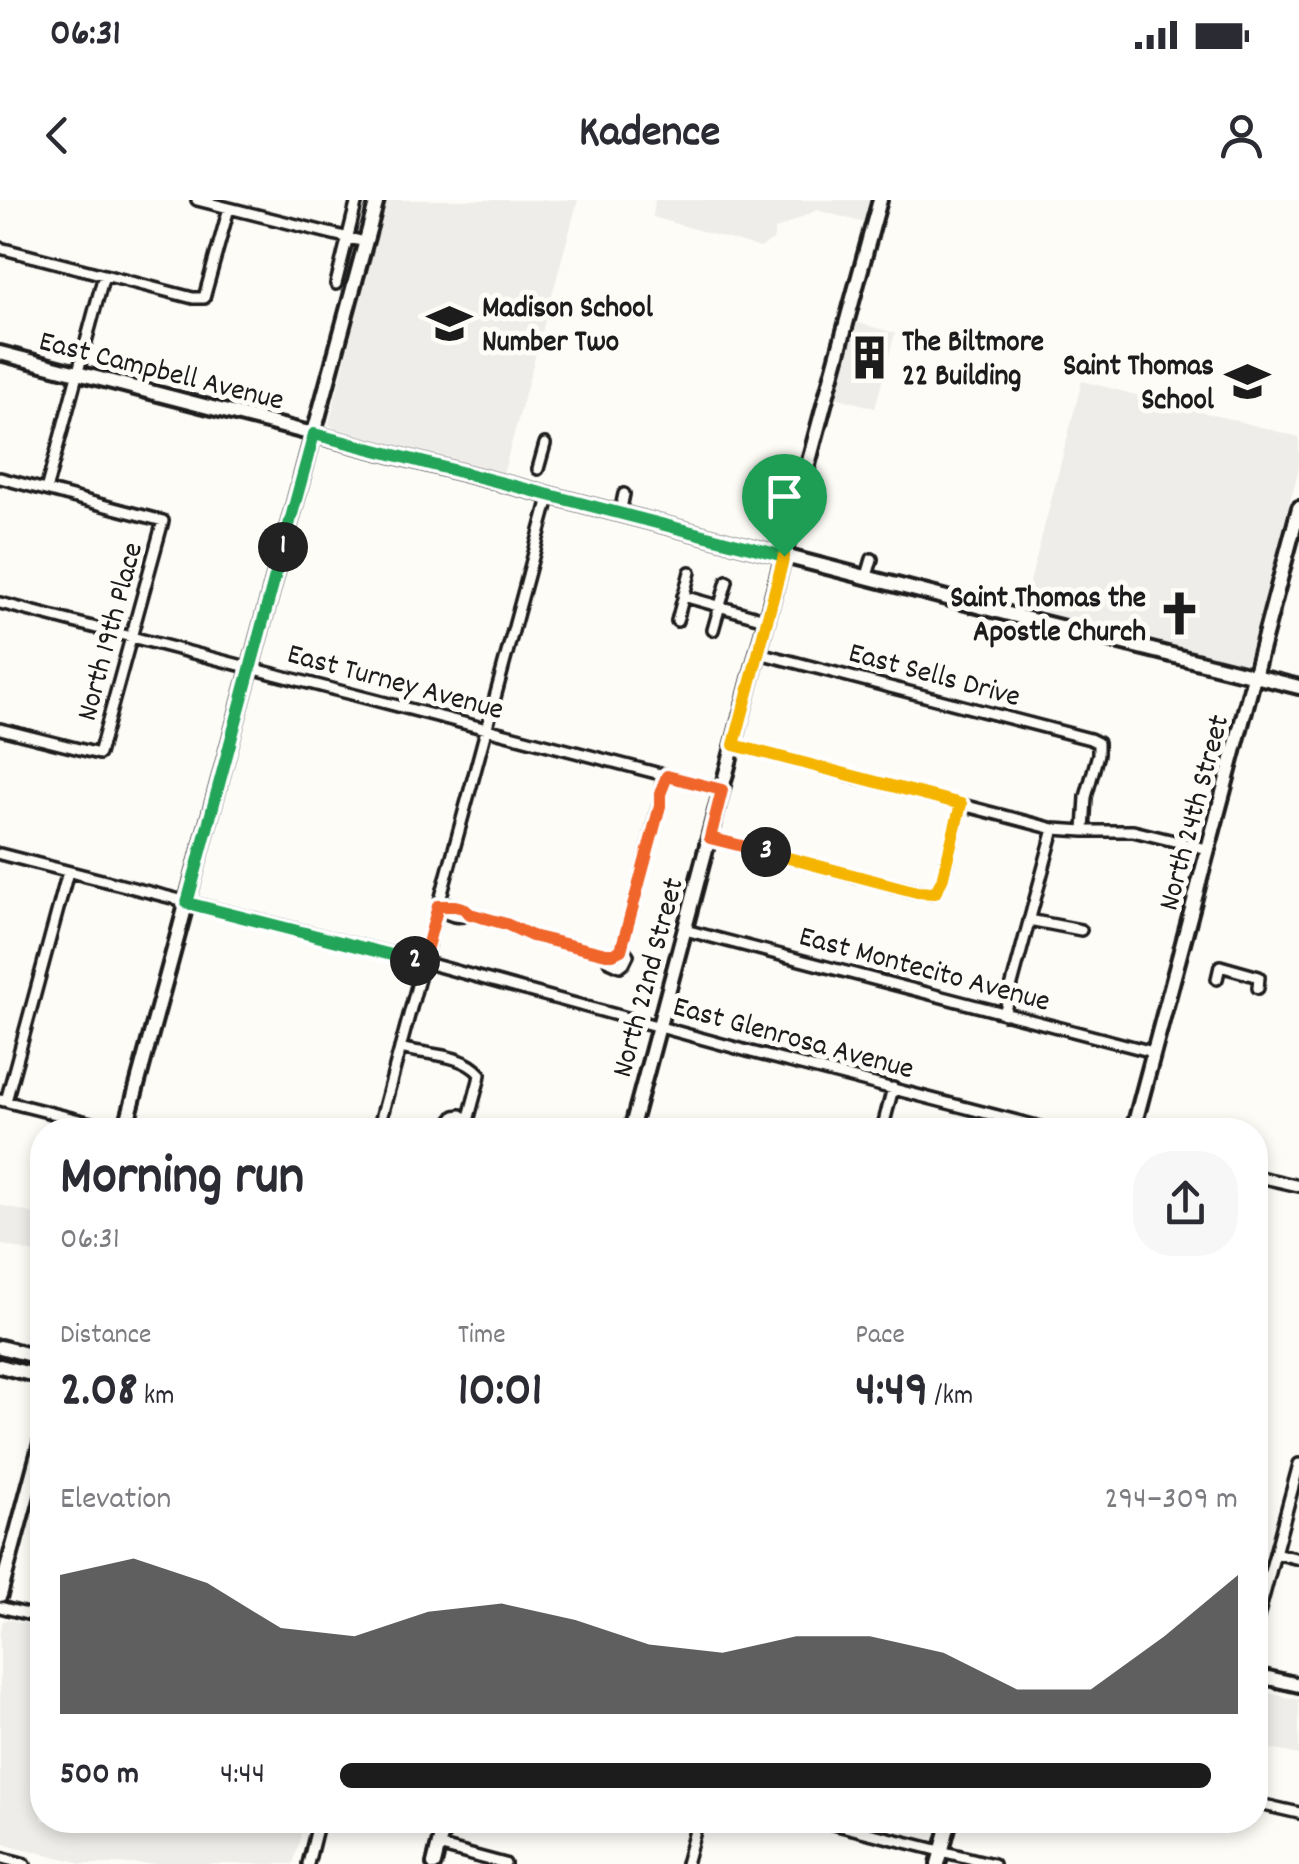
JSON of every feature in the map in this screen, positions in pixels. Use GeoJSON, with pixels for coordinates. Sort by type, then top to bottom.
{"type":"FeatureCollection","features":[{"type":"Feature","properties":{"kind":"street"},"geometry":{"type":"LineString","coordinates":[[197,200],[365,242]]}},
{"type":"Feature","properties":{"kind":"street"},"geometry":{"type":"LineString","coordinates":[[336,284],[357,200]]}},
{"type":"Feature","properties":{"kind":"street"},"geometry":{"type":"LineString","coordinates":[[125,1118],[377,200]]}},
{"type":"Feature","properties":{"kind":"street","name":"North 22nd Street"},"geometry":{"type":"LineString","coordinates":[[634,1118],[880,200]]}},
{"type":"Feature","properties":{"kind":"street"},"geometry":{"type":"LineString","coordinates":[[0,248],[204,298],[229,208]]}},
{"type":"Feature","properties":{"kind":"street"},"geometry":{"type":"LineString","coordinates":[[0,478],[46,490],[104,275]]}},
{"type":"Feature","properties":{"kind":"street","name":"East Campbell Avenue"},"geometry":{"type":"LineString","coordinates":[[0,353],[1299,687]]}},
{"type":"Feature","properties":{"kind":"street"},"geometry":{"type":"LineString","coordinates":[[538,468],[545,444]]}},
{"type":"Feature","properties":{"kind":"street","name":"North 19th Place"},"geometry":{"type":"LineString","coordinates":[[0,729],[99,754],[163,521],[46,490]]}},
{"type":"Feature","properties":{"kind":"street"},"geometry":{"type":"LineString","coordinates":[[381,1118],[550,494]]}},
{"type":"Feature","properties":{"kind":"street"},"geometry":{"type":"LineString","coordinates":[[620,512],[624,494]]}},
{"type":"Feature","properties":{"kind":"street","name":"North 24th Street"},"geometry":{"type":"LineString","coordinates":[[1136,1118],[1299,508]]}},
{"type":"Feature","properties":{"kind":"street"},"geometry":{"type":"LineString","coordinates":[[867,576],[872,558]]}},
{"type":"Feature","properties":{"kind":"street"},"geometry":{"type":"LineString","coordinates":[[677,621],[690,572]]}},
{"type":"Feature","properties":{"kind":"street"},"geometry":{"type":"LineString","coordinates":[[713,630],[727,581]]}},
{"type":"Feature","properties":{"kind":"street"},"geometry":{"type":"LineString","coordinates":[[683,596],[768,620]]}},
{"type":"Feature","properties":{"kind":"street","name":"East Turney Avenue"},"geometry":{"type":"LineString","coordinates":[[0,603],[722,790]]}},
{"type":"Feature","properties":{"kind":"street","name":"East Sells Drive"},"geometry":{"type":"LineString","coordinates":[[759,653],[1098,743],[1086,797],[1084,832]]}},
{"type":"Feature","properties":{"kind":"street"},"geometry":{"type":"LineString","coordinates":[[734,745],[1054,829],[1133,830],[1208,850]]}},
{"type":"Feature","properties":{"kind":"street"},"geometry":{"type":"LineString","coordinates":[[438,906],[463,908],[532,936],[606,954],[617,953],[669,787],[667,776]]}},
{"type":"Feature","properties":{"kind":"street"},"geometry":{"type":"LineString","coordinates":[[710,838],[917,892],[935,893],[942,880],[961,804]]}},
{"type":"Feature","properties":{"kind":"street"},"geometry":{"type":"LineString","coordinates":[[1004,1014],[1054,829]]}},
{"type":"Feature","properties":{"kind":"street","name":"East Glenrosa Avenue"},"geometry":{"type":"LineString","coordinates":[[0,854],[1007,1118]]}},
{"type":"Feature","properties":{"kind":"street"},"geometry":{"type":"LineString","coordinates":[[68,872],[3,1101],[73,1118]]}},
{"type":"Feature","properties":{"kind":"street"},"geometry":{"type":"LineString","coordinates":[[1030,920],[1082,930]]}},
{"type":"Feature","properties":{"kind":"street","name":"East Montecito Avenue"},"geometry":{"type":"LineString","coordinates":[[685,930],[1153,1052]]}},
{"type":"Feature","properties":{"kind":"street"},"geometry":{"type":"LineString","coordinates":[[1217,978],[1220,966],[1260,977],[1258,988]]}},
{"type":"Feature","properties":{"kind":"street"},"geometry":{"type":"LineString","coordinates":[[400,1048],[475,1068],[480,1074],[469,1118]]}},
{"type":"Feature","properties":{"kind":"street"},"geometry":{"type":"LineString","coordinates":[[885,1118],[893,1088]]}},
{"type":"Feature","properties":{"kind":"street"},"geometry":{"type":"LineString","coordinates":[[1268,1179],[1299,1186]]}},
{"type":"Feature","properties":{"kind":"street"},"geometry":{"type":"LineString","coordinates":[[0,1347],[30,1355]]}},
{"type":"Feature","properties":{"kind":"street"},"geometry":{"type":"LineString","coordinates":[[0,1366],[30,1374]]}},
{"type":"Feature","properties":{"kind":"street"},"geometry":{"type":"LineString","coordinates":[[1268,1579],[1299,1464]]}},
{"type":"Feature","properties":{"kind":"street"},"geometry":{"type":"LineString","coordinates":[[0,1595],[30,1484]]}},
{"type":"Feature","properties":{"kind":"street"},"geometry":{"type":"LineString","coordinates":[[1275,1553],[1299,1559]]}},
{"type":"Feature","properties":{"kind":"street"},"geometry":{"type":"LineString","coordinates":[[0,1607],[30,1615]]}},
{"type":"Feature","properties":{"kind":"street"},"geometry":{"type":"LineString","coordinates":[[1268,1678],[1299,1685]]}},
{"type":"Feature","properties":{"kind":"street"},"geometry":{"type":"LineString","coordinates":[[1268,1805],[1299,1813]]}},
{"type":"Feature","properties":{"kind":"street"},"geometry":{"type":"LineString","coordinates":[[308,1864],[316,1833]]}},
{"type":"Feature","properties":{"kind":"street"},"geometry":{"type":"LineString","coordinates":[[434,1864],[442,1833]]}},
{"type":"Feature","properties":{"kind":"street"},"geometry":{"type":"LineString","coordinates":[[686,1864],[694,1833]]}},
{"type":"Feature","properties":{"kind":"street"},"geometry":{"type":"LineString","coordinates":[[859,1833],[939,1858],[993,1864]]}},
{"type":"Feature","properties":{"kind":"street"},"geometry":{"type":"LineString","coordinates":[[939,1858],[946,1833]]}},
{"type":"Feature","properties":{"kind":"street"},"geometry":{"type":"LineString","coordinates":[[438,1846],[506,1864]]}},
{"type":"Feature","properties":{"kind":"street"},"geometry":{"type":"LineString","coordinates":[[0,1858],[25,1864]]}},
{"type":"Feature","properties":{"kind":"shaded area","name":"Madison School Number Two"},"geometry":{"type":"Polygon","coordinates":[[[386,200],[578,200],[503,474],[336,430],[329,424],[386,200]]]}},
{"type":"Feature","properties":{"kind":"shaded area"},"geometry":{"type":"Polygon","coordinates":[[[655,200],[871,200],[865,223],[817,210],[775,230],[773,240],[760,248],[653,217],[655,200]]]}},
{"type":"Feature","properties":{"kind":"shaded area"},"geometry":{"type":"Polygon","coordinates":[[[854,322],[895,333],[875,408],[835,397],[854,322]]]}},
{"type":"Feature","properties":{"kind":"shaded area"},"geometry":{"type":"Polygon","coordinates":[[[1082,381],[1299,437],[1299,468],[1244,663],[1023,609],[1082,381]]]}},
{"type":"Feature","properties":{"kind":"shaded area"},"geometry":{"type":"Polygon","coordinates":[[[0,1205],[30,1213],[30,1252],[0,1244],[0,1205]]]}},
{"type":"Feature","properties":{"kind":"shaded area"},"geometry":{"type":"Polygon","coordinates":[[[3,1621],[30,1625],[30,1833],[301,1833],[293,1864],[80,1864],[0,1843],[3,1621]]]}},
{"type":"Feature","properties":{"kind":"shaded area"},"geometry":{"type":"Polygon","coordinates":[[[1268,1693],[1299,1700],[1299,1755],[1268,1748],[1268,1693]]]}},
{"type":"Feature","properties":{"kind":"place","name":"Madison School Number Two"},"geometry":{"type":"Point","coordinates":[449,323]}},
{"type":"Feature","properties":{"kind":"place","name":"The Biltmore 22 Building"},"geometry":{"type":"Point","coordinates":[869,357]}},
{"type":"Feature","properties":{"kind":"place","name":"Saint Thomas School"},"geometry":{"type":"Point","coordinates":[1247,381]}},
{"type":"Feature","properties":{"kind":"place","name":"Saint Thomas the Apostle Church"},"geometry":{"type":"Point","coordinates":[1179,613]}},
{"type":"Feature","properties":{"kind":"route"},"geometry":{"type":"LineString","coordinates":[[314,434],[784,556],[734,745],[961,804],[942,880],[935,893],[917,892],[710,838],[722,790],[667,776],[623,944],[613,954],[532,936],[449,904],[438,906],[423,962],[187,903],[314,434]]}}]}
